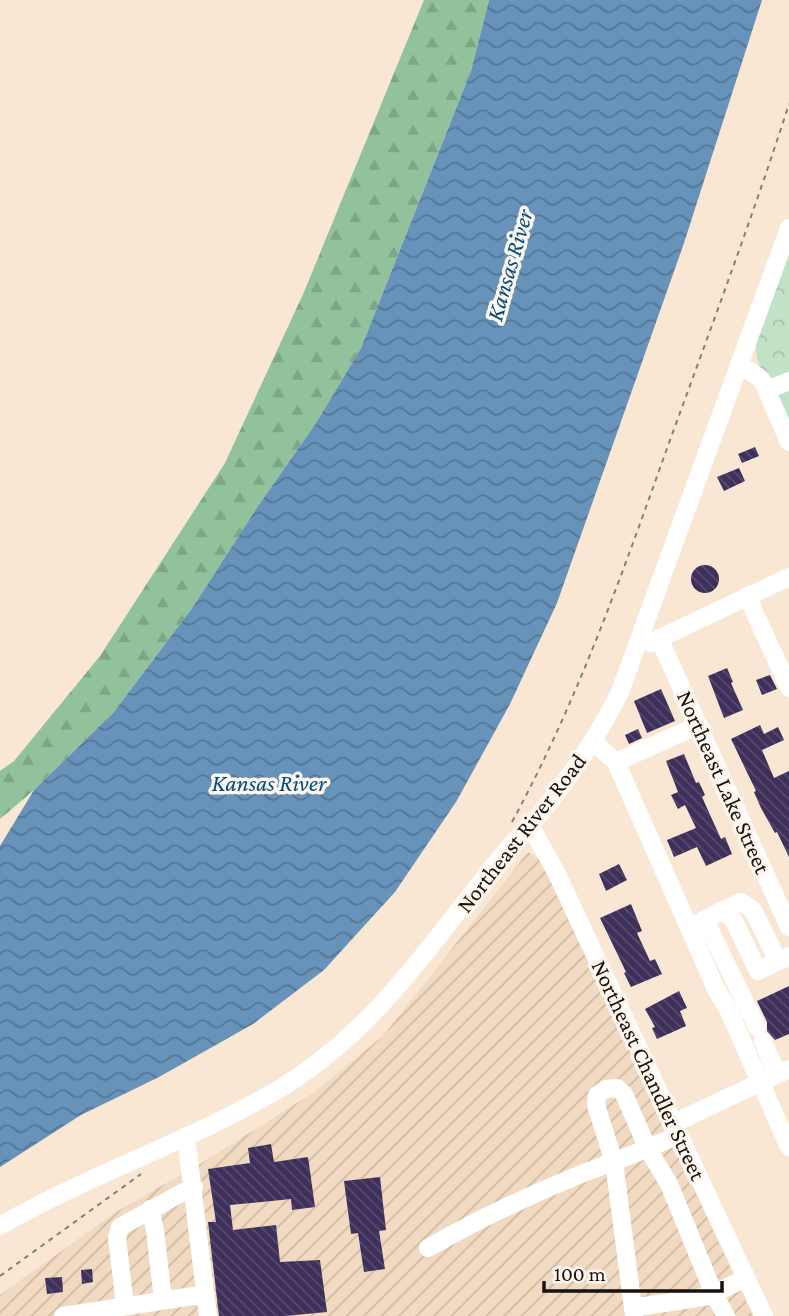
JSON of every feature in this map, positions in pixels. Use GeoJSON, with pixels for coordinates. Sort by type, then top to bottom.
{"type":"FeatureCollection","features":[{"type":"Feature","properties":{"kind":"street","name":"Northeast River Road"},"geometry":{"type":"LineString","coordinates":[[0,1226],[186,1136],[282,1087],[306,1071],[354,1033],[386,1002],[530,825],[592,741],[620,692],[789,228]]}},
{"type":"Feature","properties":{"kind":"street"},"geometry":{"type":"LineString","coordinates":[[739,364],[760,378],[789,442]]}},
{"type":"Feature","properties":{"kind":"street"},"geometry":{"type":"LineString","coordinates":[[767,390],[789,381]]}},
{"type":"Feature","properties":{"kind":"street"},"geometry":{"type":"LineString","coordinates":[[637,648],[789,577]]}},
{"type":"Feature","properties":{"kind":"street"},"geometry":{"type":"LineString","coordinates":[[747,596],[789,688]]}},
{"type":"Feature","properties":{"kind":"street","name":"Northeast Lake Street"},"geometry":{"type":"LineString","coordinates":[[659,638],[789,927]]}},
{"type":"Feature","properties":{"kind":"street"},"geometry":{"type":"LineString","coordinates":[[616,762],[699,725]]}},
{"type":"Feature","properties":{"kind":"street"},"geometry":{"type":"LineString","coordinates":[[428,1248],[496,1211],[573,1177],[648,1149],[676,1128],[783,1072],[698,924],[616,762],[592,741]]}},
{"type":"Feature","properties":{"kind":"street","name":"Northeast Chandler Street"},"geometry":{"type":"LineString","coordinates":[[530,825],[556,872],[764,1316]]}},
{"type":"Feature","properties":{"kind":"street"},"geometry":{"type":"LineString","coordinates":[[698,924],[741,902],[752,910],[776,957],[786,958]]}},
{"type":"Feature","properties":{"kind":"street"},"geometry":{"type":"LineString","coordinates":[[698,924],[759,1083],[789,1147]]}},
{"type":"Feature","properties":{"kind":"street"},"geometry":{"type":"LineString","coordinates":[[726,1316],[713,1294],[669,1184],[648,1149],[624,1094],[617,1088],[606,1089],[597,1095],[596,1105],[614,1162],[634,1312],[713,1294],[746,1278]]}},
{"type":"Feature","properties":{"kind":"street"},"geometry":{"type":"LineString","coordinates":[[186,1136],[208,1316]]}},
{"type":"Feature","properties":{"kind":"street"},"geometry":{"type":"LineString","coordinates":[[125,1306],[117,1232],[125,1223],[194,1186]]}},
{"type":"Feature","properties":{"kind":"street"},"geometry":{"type":"LineString","coordinates":[[150,1209],[163,1300]]}},
{"type":"Feature","properties":{"kind":"street"},"geometry":{"type":"LineString","coordinates":[[63,1316],[206,1294]]}},
{"type":"Feature","properties":{"kind":"path"},"geometry":{"type":"LineString","coordinates":[[508,829],[561,725],[601,630],[763,184],[789,104]]}},
{"type":"Feature","properties":{"kind":"path"},"geometry":{"type":"LineString","coordinates":[[0,1276],[144,1173]]}},
{"type":"Feature","properties":{"kind":"shaded area"},"geometry":{"type":"Polygon","coordinates":[[[528,852],[541,860],[753,1316],[0,1316],[0,1295],[116,1212],[200,1164],[316,1091],[384,1035],[528,852]]]}},
{"type":"Feature","properties":{"kind":"green space"},"geometry":{"type":"Polygon","coordinates":[[[424,0],[489,0],[471,71],[361,348],[316,423],[193,607],[113,713],[34,790],[0,819],[0,771],[14,761],[100,656],[225,463],[304,292],[424,0]]]}},
{"type":"Feature","properties":{"kind":"green space"},"geometry":{"type":"Polygon","coordinates":[[[789,245],[789,431],[765,380],[756,350],[756,339],[763,312],[789,245]]]}},
{"type":"Feature","properties":{"kind":"water","name":"Kansas River"},"geometry":{"type":"Polygon","coordinates":[[[489,0],[762,0],[684,243],[557,603],[510,704],[456,802],[395,892],[324,970],[253,1024],[159,1077],[81,1115],[0,1167],[0,846],[34,790],[113,713],[193,607],[316,423],[361,348],[471,71],[489,0]]]}},
{"type":"Feature","properties":{"kind":"building"},"geometry":{"type":"Polygon","coordinates":[[[755,447],[759,456],[742,463],[738,454],[755,447]]]}},
{"type":"Feature","properties":{"kind":"building"},"geometry":{"type":"Polygon","coordinates":[[[739,468],[745,481],[724,491],[717,477],[739,468]]]}},
{"type":"Feature","properties":{"kind":"building"},"geometry":{"type":"Polygon","coordinates":[[[705,565],[715,569],[719,579],[715,589],[705,593],[695,589],[691,579],[695,569],[705,565]]]}},
{"type":"Feature","properties":{"kind":"building"},"geometry":{"type":"Polygon","coordinates":[[[727,668],[743,710],[724,718],[708,676],[727,668]]]}},
{"type":"Feature","properties":{"kind":"building"},"geometry":{"type":"Polygon","coordinates":[[[770,675],[777,689],[762,695],[756,680],[770,675]]]}},
{"type":"Feature","properties":{"kind":"building"},"geometry":{"type":"Polygon","coordinates":[[[661,689],[675,721],[647,733],[634,701],[661,689]]]}},
{"type":"Feature","properties":{"kind":"building"},"geometry":{"type":"Polygon","coordinates":[[[760,725],[764,734],[778,727],[784,740],[762,750],[774,778],[789,771],[789,857],[761,808],[754,792],[756,791],[731,739],[760,725]]]}},
{"type":"Feature","properties":{"kind":"building"},"geometry":{"type":"Polygon","coordinates":[[[638,729],[642,738],[629,744],[625,735],[638,729]]]}},
{"type":"Feature","properties":{"kind":"building"},"geometry":{"type":"Polygon","coordinates":[[[684,754],[696,783],[699,782],[705,795],[702,797],[721,839],[725,837],[732,854],[706,866],[697,847],[674,857],[667,840],[696,828],[685,805],[678,809],[671,795],[678,792],[666,761],[684,754]]]}},
{"type":"Feature","properties":{"kind":"building"},"geometry":{"type":"Polygon","coordinates":[[[619,864],[627,880],[606,891],[599,874],[619,864]]]}},
{"type":"Feature","properties":{"kind":"building"},"geometry":{"type":"Polygon","coordinates":[[[631,904],[642,931],[637,933],[650,961],[655,959],[662,974],[631,987],[600,918],[631,904]]]}},
{"type":"Feature","properties":{"kind":"building"},"geometry":{"type":"Polygon","coordinates":[[[789,986],[789,1034],[775,1040],[767,1031],[767,1022],[757,1001],[789,986]]]}},
{"type":"Feature","properties":{"kind":"building"},"geometry":{"type":"Polygon","coordinates":[[[679,991],[687,1008],[680,1011],[686,1026],[657,1039],[652,1028],[655,1027],[645,1009],[679,991]]]}},
{"type":"Feature","properties":{"kind":"building"},"geometry":{"type":"Polygon","coordinates":[[[271,1144],[274,1162],[308,1157],[315,1207],[292,1210],[291,1199],[230,1205],[233,1230],[276,1225],[280,1262],[320,1260],[327,1312],[285,1316],[219,1316],[208,1222],[216,1222],[208,1169],[250,1163],[248,1148],[271,1144]]]}},
{"type":"Feature","properties":{"kind":"building"},"geometry":{"type":"Polygon","coordinates":[[[380,1177],[386,1230],[379,1231],[385,1269],[364,1272],[358,1233],[351,1234],[344,1181],[380,1177]]]}},
{"type":"Feature","properties":{"kind":"building"},"geometry":{"type":"Polygon","coordinates":[[[92,1269],[93,1282],[82,1284],[81,1270],[92,1269]]]}},
{"type":"Feature","properties":{"kind":"building"},"geometry":{"type":"Polygon","coordinates":[[[62,1277],[63,1292],[47,1294],[45,1278],[62,1277]]]}}]}
